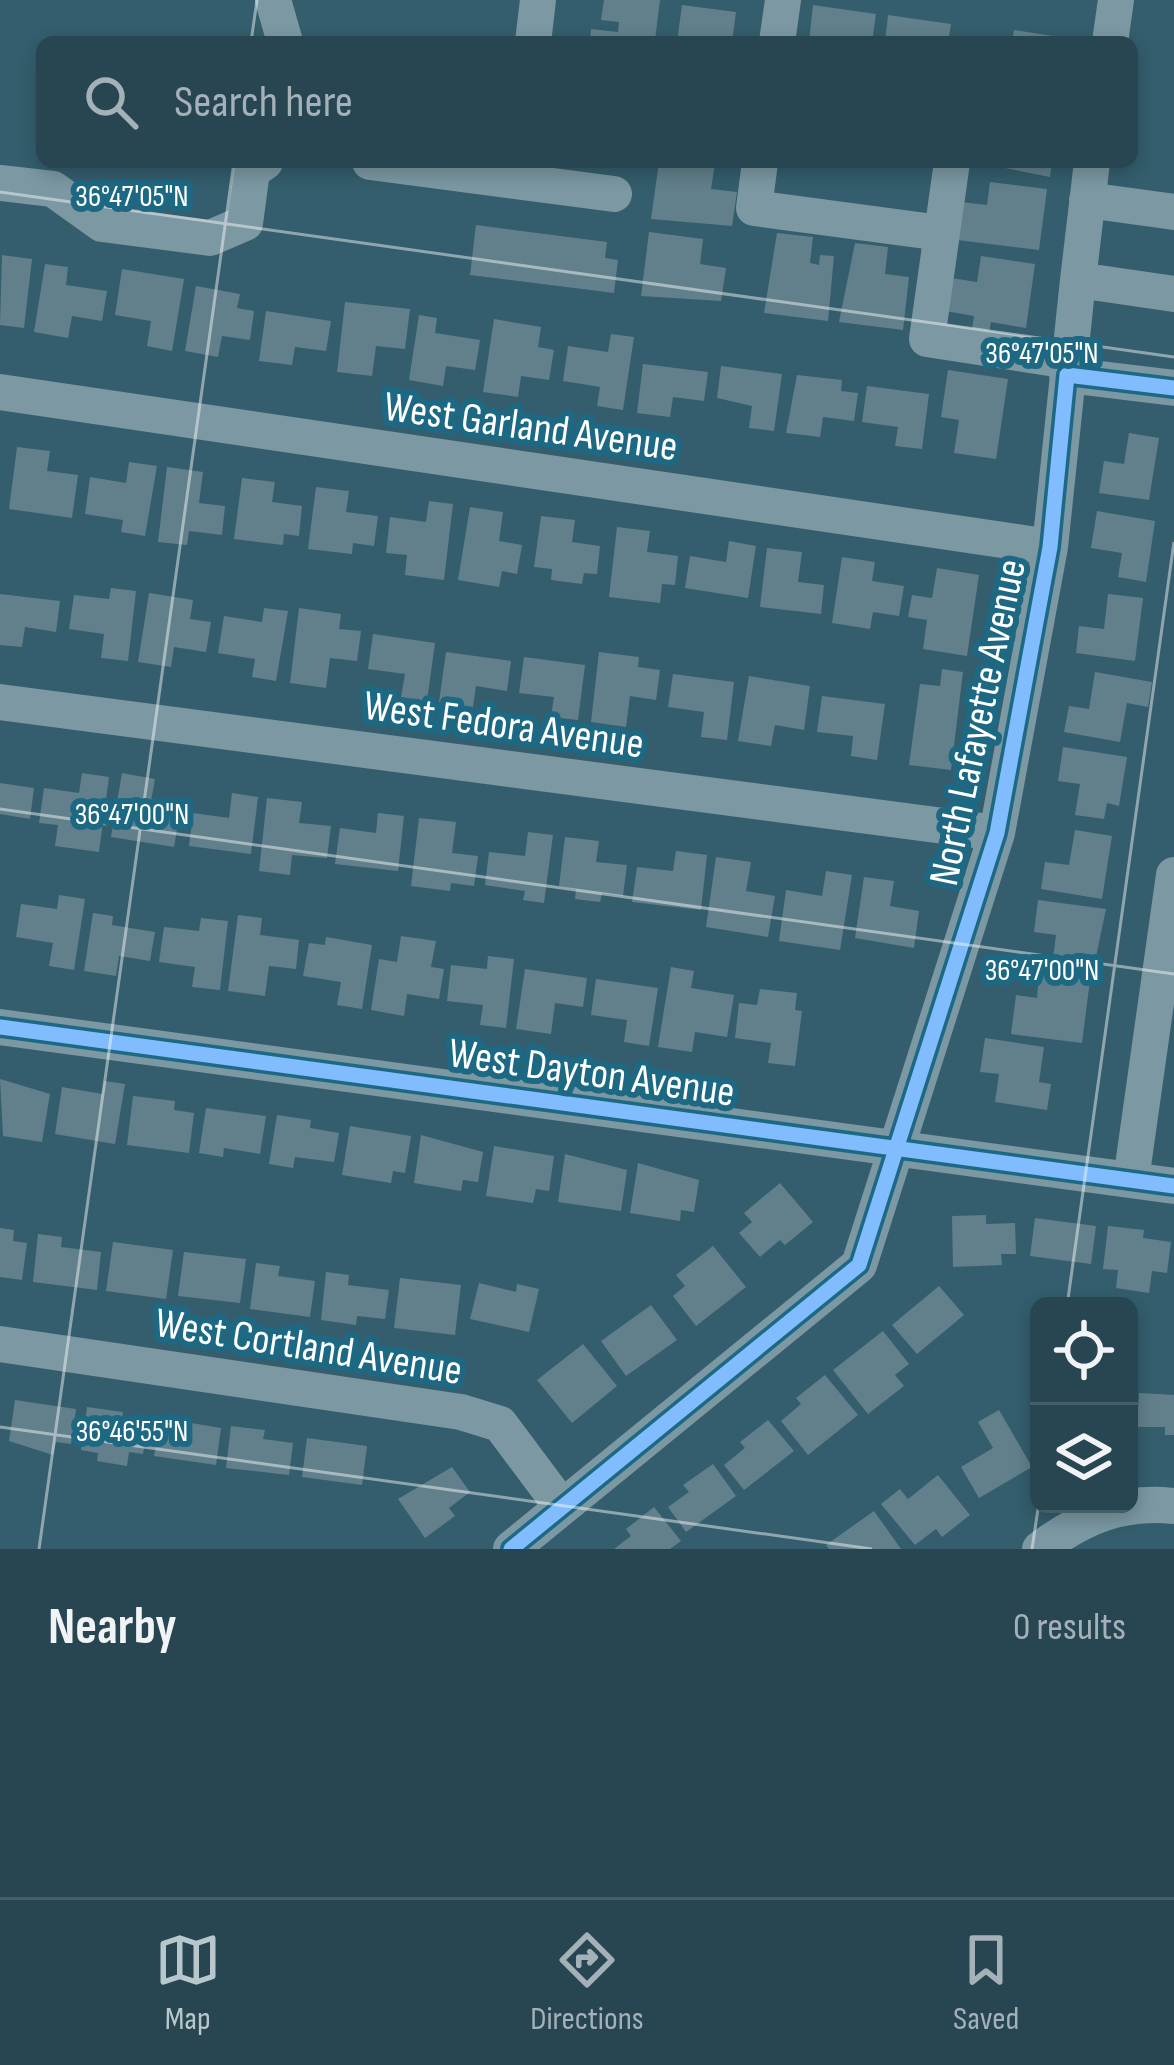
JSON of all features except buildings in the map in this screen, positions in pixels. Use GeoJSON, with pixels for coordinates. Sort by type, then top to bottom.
{"type":"FeatureCollection","features":[{"type":"Feature","properties":{"kind":"street"},"geometry":{"type":"LineString","coordinates":[[272,0],[284,36]]}},
{"type":"Feature","properties":{"kind":"street"},"geometry":{"type":"LineString","coordinates":[[534,36],[538,0]]}},
{"type":"Feature","properties":{"kind":"street"},"geometry":{"type":"LineString","coordinates":[[778,36],[783,0]]}},
{"type":"Feature","properties":{"kind":"street"},"geometry":{"type":"LineString","coordinates":[[1111,36],[1116,0]]}},
{"type":"Feature","properties":{"kind":"street"},"geometry":{"type":"LineString","coordinates":[[0,183],[53,189],[102,224],[210,238],[245,223],[252,171],[256,168]]}},
{"type":"Feature","properties":{"kind":"street"},"geometry":{"type":"LineString","coordinates":[[458,168],[516,172],[614,194]]}},
{"type":"Feature","properties":{"kind":"street"},"geometry":{"type":"LineString","coordinates":[[759,168],[754,208],[941,233]]}},
{"type":"Feature","properties":{"kind":"street"},"geometry":{"type":"LineString","coordinates":[[951,168],[926,339],[1174,388]]}},
{"type":"Feature","properties":{"kind":"street","name":"North Lafayette Avenue"},"geometry":{"type":"LineString","coordinates":[[511,1549],[859,1265],[997,833],[1050,548],[1091,168]]}},
{"type":"Feature","properties":{"kind":"street"},"geometry":{"type":"LineString","coordinates":[[1087,200],[1174,212]]}},
{"type":"Feature","properties":{"kind":"street"},"geometry":{"type":"LineString","coordinates":[[1078,280],[1174,294]]}},
{"type":"Feature","properties":{"kind":"street","name":"West Garland Avenue"},"geometry":{"type":"LineString","coordinates":[[0,392],[1050,548]]}},
{"type":"Feature","properties":{"kind":"street","name":"West Fedora Avenue"},"geometry":{"type":"LineString","coordinates":[[0,702],[997,833]]}},
{"type":"Feature","properties":{"kind":"street"},"geometry":{"type":"LineString","coordinates":[[1131,1180],[1174,875]]}},
{"type":"Feature","properties":{"kind":"street","name":"West Dayton Avenue"},"geometry":{"type":"LineString","coordinates":[[0,1027],[1174,1186]]}},
{"type":"Feature","properties":{"kind":"street","name":"West Cortland Avenue"},"geometry":{"type":"LineString","coordinates":[[0,1344],[461,1412],[500,1424],[562,1507]]}},
{"type":"Feature","properties":{"kind":"street"},"geometry":{"type":"LineString","coordinates":[[1040,1549],[1078,1520],[1145,1503],[1174,1506]]}},
{"type":"Feature","properties":{"kind":"cycle path"},"geometry":{"type":"LineString","coordinates":[[511,1549],[859,1265],[997,833],[1050,547],[1067,375],[1174,388]]}},
{"type":"Feature","properties":{"kind":"cycle path"},"geometry":{"type":"LineString","coordinates":[[0,1027],[1174,1186]]}}]}
